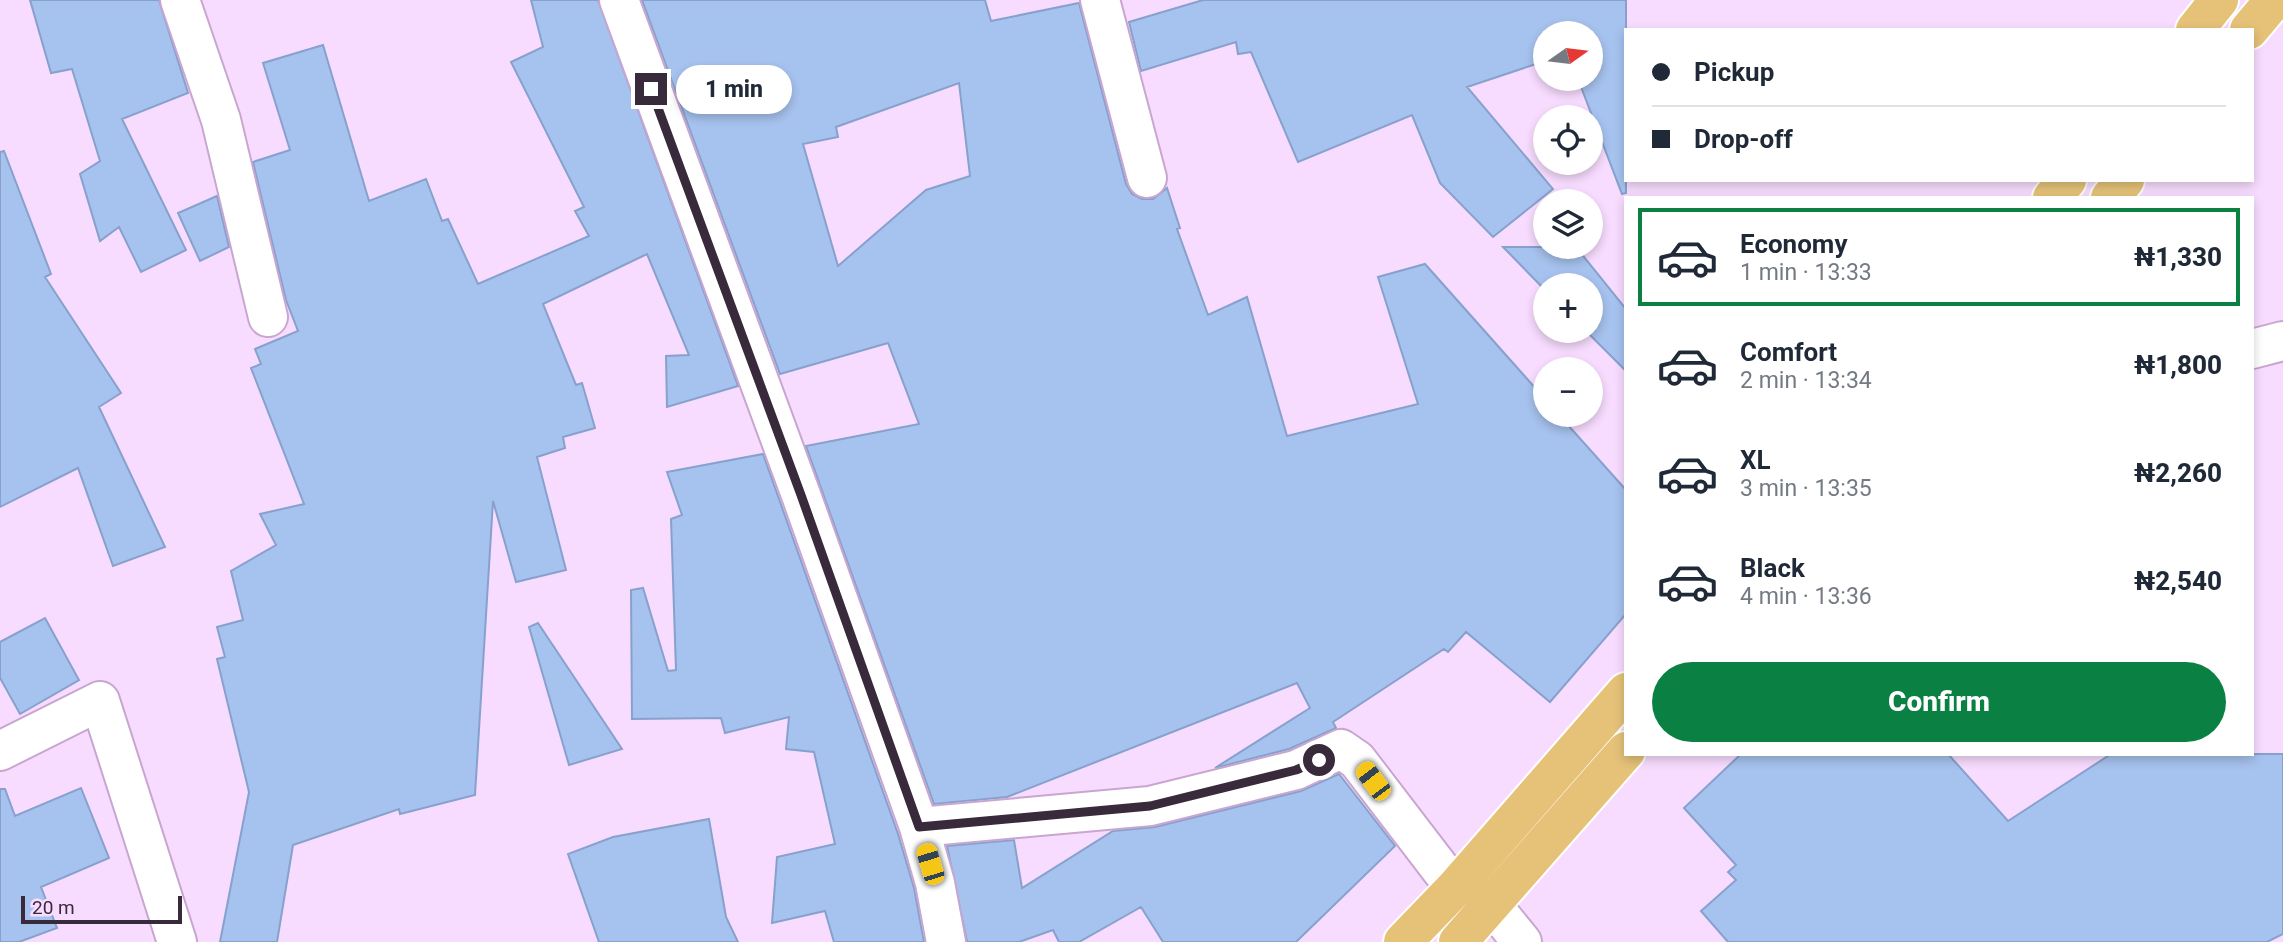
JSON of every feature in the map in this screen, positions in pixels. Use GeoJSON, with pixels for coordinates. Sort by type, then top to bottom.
{"type":"FeatureCollection","features":[{"type":"Feature","properties":{"kind":"main road"},"geometry":{"type":"LineString","coordinates":[[2251,28],[2274,0]]}},
{"type":"Feature","properties":{"kind":"main road"},"geometry":{"type":"LineString","coordinates":[[2054,196],[2065,182]]}},
{"type":"Feature","properties":{"kind":"main road"},"geometry":{"type":"LineString","coordinates":[[2112,196],[2123,182]]}},
{"type":"Feature","properties":{"kind":"main road"},"geometry":{"type":"LineString","coordinates":[[1403,942],[1455,888],[1624,694]]}},
{"type":"Feature","properties":{"kind":"main road"},"geometry":{"type":"LineString","coordinates":[[1458,942],[1624,753]]}},
{"type":"Feature","properties":{"kind":"street"},"geometry":{"type":"LineString","coordinates":[[180,0],[221,120],[268,317]]}},
{"type":"Feature","properties":{"kind":"street"},"geometry":{"type":"LineString","coordinates":[[619,0],[801,495],[919,827],[935,883],[946,942]]}},
{"type":"Feature","properties":{"kind":"street"},"geometry":{"type":"LineString","coordinates":[[1100,0],[1147,178]]}},
{"type":"Feature","properties":{"kind":"street"},"geometry":{"type":"LineString","coordinates":[[2254,348],[2283,341]]}},
{"type":"Feature","properties":{"kind":"street"},"geometry":{"type":"LineString","coordinates":[[0,751],[100,701],[177,942]]}},
{"type":"Feature","properties":{"kind":"street"},"geometry":{"type":"LineString","coordinates":[[919,827],[1150,806],[1296,770],[1341,749],[1357,760],[1455,888]]}},
{"type":"Feature","properties":{"kind":"street"},"geometry":{"type":"LineString","coordinates":[[1491,904],[1522,942]]}},
{"type":"Feature","properties":{"kind":"building"},"geometry":{"type":"Polygon","coordinates":[[[30,0],[159,0],[188,93],[122,119],[186,250],[141,272],[119,227],[100,241],[80,174],[100,161],[72,69],[51,73],[30,0]]]}},
{"type":"Feature","properties":{"kind":"building"},"geometry":{"type":"Polygon","coordinates":[[[531,0],[598,0],[738,386],[667,407],[666,356],[689,355],[647,254],[543,304],[576,385],[582,383],[595,428],[563,437],[565,448],[537,457],[566,570],[516,582],[493,501],[475,795],[400,814],[399,809],[293,845],[277,942],[220,942],[249,792],[217,659],[225,657],[217,627],[243,620],[231,571],[276,545],[260,514],[304,504],[251,368],[261,364],[255,349],[298,331],[286,300],[253,162],[290,150],[263,63],[323,45],[369,201],[426,179],[442,221],[448,219],[478,284],[589,236],[575,211],[584,207],[511,62],[543,47],[531,0]]]}},
{"type":"Feature","properties":{"kind":"building"},"geometry":{"type":"Polygon","coordinates":[[[642,0],[985,0],[991,21],[1079,3],[1126,184],[1132,194],[1142,199],[1153,199],[1167,188],[1180,228],[1177,229],[1208,315],[1247,297],[1287,436],[1418,404],[1378,277],[1425,264],[1533,386],[1533,427],[1570,427],[1624,488],[1624,616],[1550,702],[1466,632],[1448,652],[1444,649],[1333,722],[1336,728],[1289,749],[1215,768],[1310,708],[1297,683],[1007,797],[934,804],[806,446],[919,424],[888,343],[780,374],[642,0]],[[959,83],[836,127],[838,137],[803,144],[838,266],[926,190],[970,176],[959,83]]]}},
{"type":"Feature","properties":{"kind":"building"},"geometry":{"type":"Polygon","coordinates":[[[1203,0],[1626,0],[1626,193],[1622,194],[1603,144],[1603,105],[1588,105],[1583,91],[1603,91],[1603,21],[1533,21],[1533,65],[1467,87],[1533,165],[1533,175],[1541,175],[1553,189],[1533,189],[1533,205],[1493,237],[1440,183],[1412,115],[1298,162],[1251,52],[1238,54],[1236,42],[1141,71],[1129,22],[1203,0]]]}},
{"type":"Feature","properties":{"kind":"building"},"geometry":{"type":"Polygon","coordinates":[[[4,151],[51,274],[45,277],[121,393],[99,407],[165,547],[113,566],[78,468],[0,507],[0,152],[4,151]]]}},
{"type":"Feature","properties":{"kind":"building"},"geometry":{"type":"Polygon","coordinates":[[[217,196],[229,247],[200,261],[178,213],[217,196]]]}},
{"type":"Feature","properties":{"kind":"building"},"geometry":{"type":"Polygon","coordinates":[[[1503,247],[1533,247],[1533,259],[1586,259],[1597,273],[1533,273],[1533,278],[1503,247]]]}},
{"type":"Feature","properties":{"kind":"building"},"geometry":{"type":"Polygon","coordinates":[[[1603,280],[1624,307],[1624,369],[1598,343],[1603,343],[1603,280]]]}},
{"type":"Feature","properties":{"kind":"building"},"geometry":{"type":"Polygon","coordinates":[[[763,454],[898,834],[914,888],[924,942],[834,942],[825,911],[772,923],[777,857],[835,844],[814,752],[786,749],[789,717],[725,733],[721,718],[632,719],[631,590],[643,588],[668,671],[676,670],[671,519],[682,515],[667,472],[763,454]]]}},
{"type":"Feature","properties":{"kind":"building"},"geometry":{"type":"Polygon","coordinates":[[[45,618],[79,680],[20,714],[0,678],[0,642],[45,618]]]}},
{"type":"Feature","properties":{"kind":"building"},"geometry":{"type":"Polygon","coordinates":[[[538,623],[622,749],[569,765],[529,627],[538,623]]]}},
{"type":"Feature","properties":{"kind":"building"},"geometry":{"type":"Polygon","coordinates":[[[2283,754],[2283,934],[2267,942],[1728,942],[1701,911],[1736,880],[1728,872],[1736,865],[1684,808],[1739,756],[1950,756],[2008,821],[2108,756],[2283,754]]]}},
{"type":"Feature","properties":{"kind":"building"},"geometry":{"type":"Polygon","coordinates":[[[1339,774],[1395,846],[1296,942],[1163,942],[1141,907],[1079,942],[1059,942],[1053,930],[1019,942],[967,942],[947,846],[1014,840],[1022,888],[1113,831],[1155,827],[1301,791],[1339,774]]]}},
{"type":"Feature","properties":{"kind":"building"},"geometry":{"type":"Polygon","coordinates":[[[81,788],[109,858],[41,887],[57,928],[19,942],[0,942],[0,789],[5,789],[15,816],[81,788]]]}},
{"type":"Feature","properties":{"kind":"building"},"geometry":{"type":"Polygon","coordinates":[[[709,819],[726,917],[738,942],[599,942],[568,854],[613,837],[709,819]]]}},
{"type":"Feature","properties":{"kind":"route"},"geometry":{"type":"LineString","coordinates":[[651,89],[801,495],[919,827],[1150,806],[1296,770],[1319,760]]}}]}
